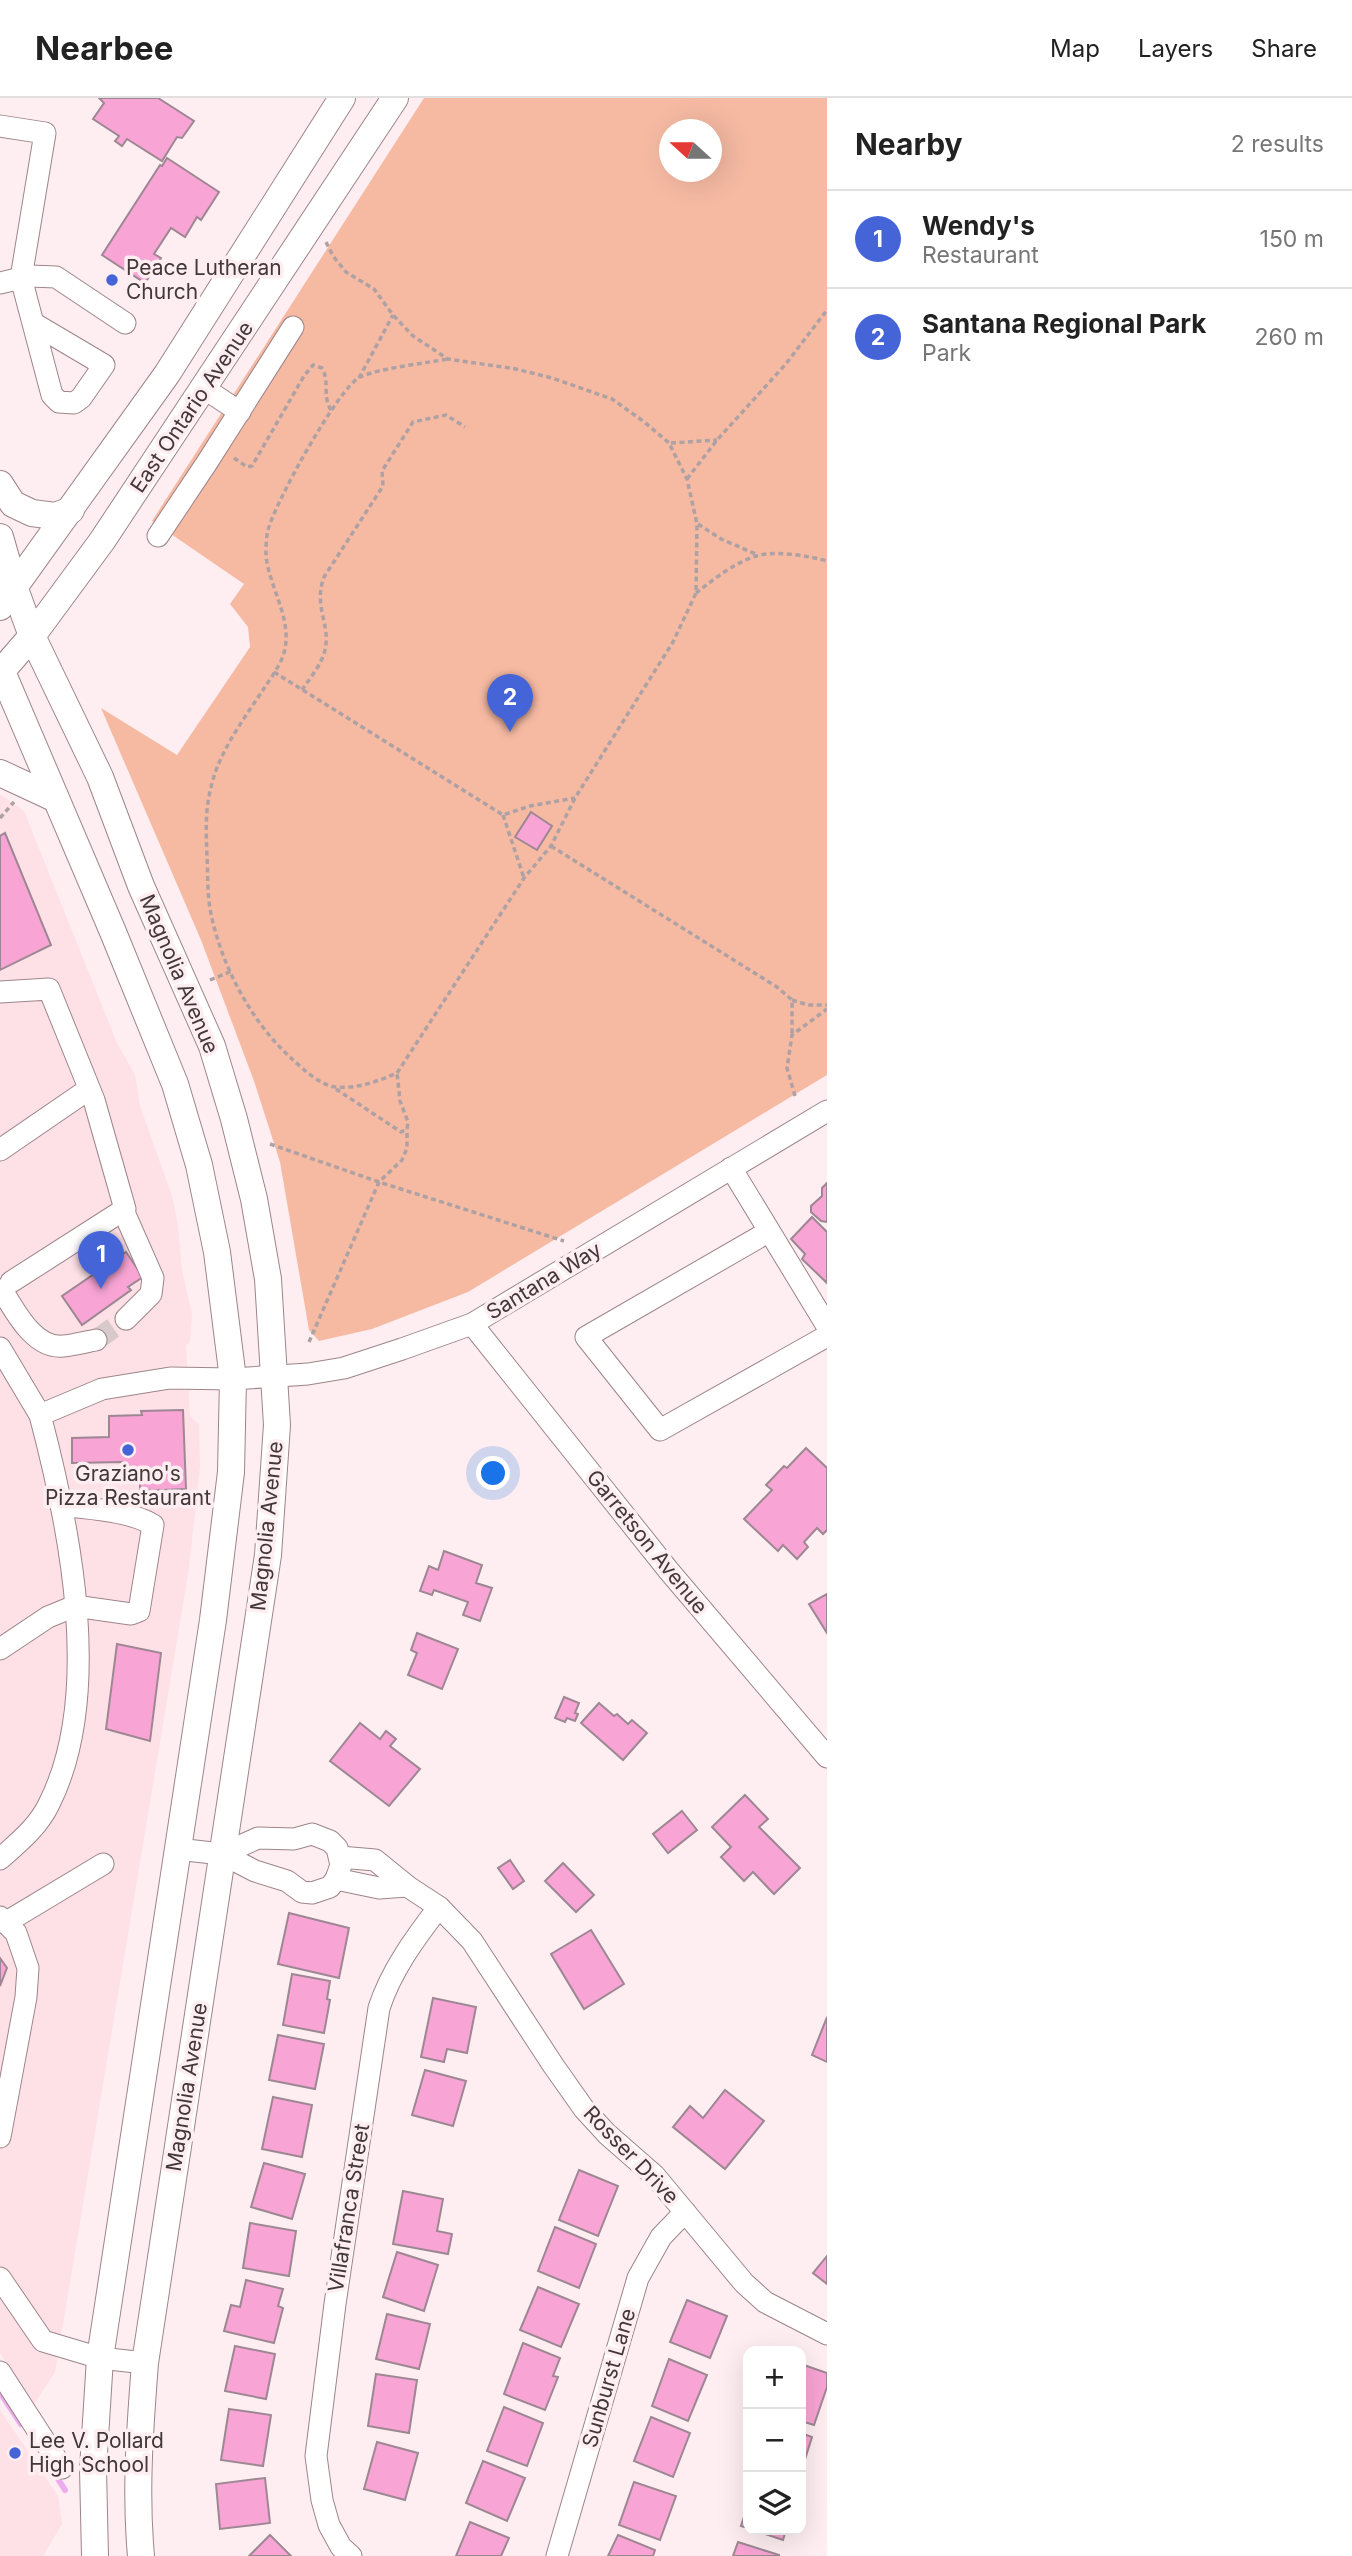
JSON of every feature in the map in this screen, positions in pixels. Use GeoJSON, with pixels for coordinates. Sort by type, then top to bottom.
{"type":"FeatureCollection","features":[{"type":"Feature","properties":{"kind":"main road","name":"East Ontario Avenue"},"geometry":{"type":"LineString","coordinates":[[7,598],[167,374],[342,98]]}},
{"type":"Feature","properties":{"kind":"main road","name":"East Ontario Avenue"},"geometry":{"type":"LineString","coordinates":[[1,670],[32,636],[102,541],[395,98]]}},
{"type":"Feature","properties":{"kind":"main road"},"geometry":{"type":"LineString","coordinates":[[0,484],[13,504],[32,513],[55,516],[71,510]]}},
{"type":"Feature","properties":{"kind":"main road","name":"Magnolia Avenue"},"geometry":{"type":"LineString","coordinates":[[0,537],[7,598],[32,636],[100,776],[141,886],[212,1046],[254,1199],[268,1279],[277,1425],[268,1555],[145,2363],[138,2464],[141,2556]]}},
{"type":"Feature","properties":{"kind":"main road","name":"Magnolia Avenue"},"geometry":{"type":"LineString","coordinates":[[1,670],[175,1084],[200,1165],[217,1252],[233,1379],[231,1472],[224,1539],[100,2358],[93,2469],[95,2556]]}},
{"type":"Feature","properties":{"kind":"main road"},"geometry":{"type":"LineString","coordinates":[[0,773],[56,799]]}},
{"type":"Feature","properties":{"kind":"street"},"geometry":{"type":"LineString","coordinates":[[0,125],[45,133],[10,280],[33,323]]}},
{"type":"Feature","properties":{"kind":"street"},"geometry":{"type":"LineString","coordinates":[[10,280],[56,277],[125,323]]}},
{"type":"Feature","properties":{"kind":"street"},"geometry":{"type":"LineString","coordinates":[[158,536],[218,447],[293,327]]}},
{"type":"Feature","properties":{"kind":"street"},"geometry":{"type":"LineString","coordinates":[[205,389],[240,412]]}},
{"type":"Feature","properties":{"kind":"street"},"geometry":{"type":"LineString","coordinates":[[0,992],[49,989],[89,1089],[125,1209],[123,1210],[153,1278],[151,1294],[126,1319]]}},
{"type":"Feature","properties":{"kind":"street"},"geometry":{"type":"LineString","coordinates":[[0,1150],[89,1089]]}},
{"type":"Feature","properties":{"kind":"street","name":"Santana Way"},"geometry":{"type":"LineString","coordinates":[[40,1415],[102,1389],[170,1378],[233,1379],[308,1374],[344,1368],[471,1324],[827,1111]]}},
{"type":"Feature","properties":{"kind":"street"},"geometry":{"type":"LineString","coordinates":[[731,1168],[827,1326]]}},
{"type":"Feature","properties":{"kind":"street"},"geometry":{"type":"LineString","coordinates":[[96,1340],[60,1347],[40,1341],[18,1315],[3,1284],[123,1210]]}},
{"type":"Feature","properties":{"kind":"street"},"geometry":{"type":"LineString","coordinates":[[768,1232],[586,1337],[660,1430],[827,1336]]}},
{"type":"Feature","properties":{"kind":"street","name":"Garretson Avenue"},"geometry":{"type":"LineString","coordinates":[[471,1324],[669,1570],[827,1757]]}},
{"type":"Feature","properties":{"kind":"street"},"geometry":{"type":"LineString","coordinates":[[0,1348],[40,1415],[61,1505],[78,1644],[73,1732],[58,1783],[31,1832],[0,1859]]}},
{"type":"Feature","properties":{"kind":"street"},"geometry":{"type":"LineString","coordinates":[[0,1649],[48,1617],[75,1606],[131,1614],[139,1611],[153,1525],[112,1512],[61,1505]]}},
{"type":"Feature","properties":{"kind":"street"},"geometry":{"type":"LineString","coordinates":[[177,1849],[222,1854],[255,1871],[287,1881],[302,1892],[321,1891],[336,1879],[340,1872],[340,1857],[330,1841],[312,1834],[294,1839],[258,1839],[222,1854]]}},
{"type":"Feature","properties":{"kind":"street","name":"Rosser Drive"},"geometry":{"type":"LineString","coordinates":[[340,1857],[375,1860],[439,1907],[472,1941],[584,2109],[607,2134],[655,2176],[744,2283],[765,2302],[827,2334]]}},
{"type":"Feature","properties":{"kind":"street"},"geometry":{"type":"LineString","coordinates":[[0,2135],[26,1997],[28,1968],[16,1933],[3,1920],[103,1864]]}},
{"type":"Feature","properties":{"kind":"street"},"geometry":{"type":"LineString","coordinates":[[336,1879],[379,1888],[407,1886]]}},
{"type":"Feature","properties":{"kind":"street","name":"Villafranca Street"},"geometry":{"type":"LineString","coordinates":[[351,2556],[341,2547],[329,2525],[322,2500],[316,2456],[335,2304],[379,2008],[386,1985],[439,1907]]}},
{"type":"Feature","properties":{"kind":"street","name":"Sunburst Lane"},"geometry":{"type":"LineString","coordinates":[[557,2556],[638,2278],[661,2237],[685,2212]]}},
{"type":"Feature","properties":{"kind":"street"},"geometry":{"type":"LineString","coordinates":[[0,2278],[43,2340],[100,2358],[145,2363]]}},
{"type":"Feature","properties":{"kind":"street"},"geometry":{"type":"LineString","coordinates":[[0,2372],[62,2468]]}},
{"type":"Feature","properties":{"kind":"path"},"geometry":{"type":"LineString","coordinates":[[325,240],[346,272],[374,289],[413,336],[448,359]]}},
{"type":"Feature","properties":{"kind":"path"},"geometry":{"type":"LineString","coordinates":[[687,479],[717,440],[785,365],[827,310]]}},
{"type":"Feature","properties":{"kind":"path"},"geometry":{"type":"LineString","coordinates":[[393,314],[359,378],[331,410],[301,462],[268,530],[266,553],[271,580],[285,619],[287,637],[283,656],[234,734],[219,765],[211,786],[205,818],[211,913],[232,971],[258,1021],[282,1050],[305,1071],[390,1126],[401,1132],[407,1129]]}},
{"type":"Feature","properties":{"kind":"path"},"geometry":{"type":"LineString","coordinates":[[334,1088],[366,1086],[397,1073],[524,878],[551,846],[575,798],[673,642],[696,593],[697,524],[687,479],[669,443],[612,399],[516,369],[448,359],[359,378]]}},
{"type":"Feature","properties":{"kind":"path"},"geometry":{"type":"LineString","coordinates":[[218,447],[247,467],[252,466],[313,365],[325,372],[326,403],[331,410]]}},
{"type":"Feature","properties":{"kind":"path"},"geometry":{"type":"LineString","coordinates":[[302,690],[325,653],[326,638],[320,605],[320,588],[324,577],[383,486],[382,471],[388,461],[413,422],[446,415],[465,427]]}},
{"type":"Feature","properties":{"kind":"path"},"geometry":{"type":"LineString","coordinates":[[669,443],[717,440]]}},
{"type":"Feature","properties":{"kind":"path"},"geometry":{"type":"LineString","coordinates":[[697,524],[721,539],[758,555],[805,555],[827,561]]}},
{"type":"Feature","properties":{"kind":"path"},"geometry":{"type":"LineString","coordinates":[[696,593],[724,572],[758,555]]}},
{"type":"Feature","properties":{"kind":"path"},"geometry":{"type":"LineString","coordinates":[[274,672],[503,815],[524,878]]}},
{"type":"Feature","properties":{"kind":"path"},"geometry":{"type":"LineString","coordinates":[[0,818],[18,798]]}},
{"type":"Feature","properties":{"kind":"path"},"geometry":{"type":"LineString","coordinates":[[503,815],[530,806],[575,798]]}},
{"type":"Feature","properties":{"kind":"path"},"geometry":{"type":"LineString","coordinates":[[551,846],[777,987],[792,1000],[827,1007]]}},
{"type":"Feature","properties":{"kind":"path"},"geometry":{"type":"LineString","coordinates":[[210,980],[232,971]]}},
{"type":"Feature","properties":{"kind":"path"},"geometry":{"type":"LineString","coordinates":[[792,1000],[792,1035],[786,1068],[795,1096]]}},
{"type":"Feature","properties":{"kind":"path"},"geometry":{"type":"LineString","coordinates":[[792,1035],[827,1007]]}},
{"type":"Feature","properties":{"kind":"path"},"geometry":{"type":"LineString","coordinates":[[309,1342],[379,1182],[402,1160],[407,1148],[408,1122],[400,1101],[397,1073]]}},
{"type":"Feature","properties":{"kind":"path"},"geometry":{"type":"LineString","coordinates":[[270,1144],[564,1241]]}},
{"type":"Feature","properties":{"kind":"shaded area"},"geometry":{"type":"Polygon","coordinates":[[[424,98],[827,98],[827,1075],[468,1292],[372,1329],[319,1341],[309,1330],[280,1162],[254,1081],[201,940],[101,708],[177,755],[250,647],[248,627],[230,604],[244,584],[152,521],[424,98]]]}},
{"type":"Feature","properties":{"kind":"shaded area"},"geometry":{"type":"Polygon","coordinates":[[[0,794],[24,811],[117,1043],[135,1075],[140,1106],[172,1196],[182,1270],[192,1315],[190,1342],[186,1346],[190,1416],[199,1425],[200,1467],[189,1568],[55,2372],[34,2404],[0,2353],[0,794]]]}},
{"type":"Feature","properties":{"kind":"shaded area","name":"Lee V. Pollard High School"},"geometry":{"type":"Polygon","coordinates":[[[0,2410],[58,2496],[62,2524],[43,2556],[0,2556],[0,2410]]]}},
{"type":"Feature","properties":{"kind":"building"},"geometry":{"type":"Polygon","coordinates":[[[99,98],[158,98],[194,121],[182,138],[177,137],[162,161],[127,139],[122,146],[115,141],[119,136],[93,119],[104,103],[99,98]]]}},
{"type":"Feature","properties":{"kind":"building"},"geometry":{"type":"Polygon","coordinates":[[[167,158],[219,192],[201,220],[197,217],[185,237],[171,228],[154,254],[161,258],[145,283],[102,255],[167,158]]]}},
{"type":"Feature","properties":{"kind":"building"},"geometry":{"type":"Polygon","coordinates":[[[531,812],[552,826],[537,850],[515,837],[531,812]]]}},
{"type":"Feature","properties":{"kind":"building"},"geometry":{"type":"Polygon","coordinates":[[[5,833],[51,945],[0,970],[0,836],[5,833]]]}},
{"type":"Feature","properties":{"kind":"building"},"geometry":{"type":"Polygon","coordinates":[[[827,1183],[827,1222],[821,1221],[811,1212],[811,1206],[822,1196],[822,1188],[827,1183]]]}},
{"type":"Feature","properties":{"kind":"building"},"geometry":{"type":"Polygon","coordinates":[[[812,1217],[827,1232],[827,1283],[802,1259],[805,1254],[791,1239],[812,1217]]]}},
{"type":"Feature","properties":{"kind":"building"},"geometry":{"type":"Polygon","coordinates":[[[126,1252],[143,1277],[128,1287],[131,1290],[82,1325],[62,1296],[126,1252]]]}},
{"type":"Feature","properties":{"kind":"building","name":"Graziano's Pizza Restaurant"},"geometry":{"type":"Polygon","coordinates":[[[183,1410],[186,1489],[140,1491],[140,1476],[124,1462],[72,1463],[72,1438],[109,1437],[109,1416],[142,1415],[141,1411],[183,1410]]]}},
{"type":"Feature","properties":{"kind":"building"},"geometry":{"type":"Polygon","coordinates":[[[806,1448],[827,1468],[827,1530],[823,1534],[817,1528],[804,1542],[808,1547],[797,1559],[783,1545],[778,1551],[744,1519],[772,1490],[766,1485],[806,1448]]]}},
{"type":"Feature","properties":{"kind":"building"},"geometry":{"type":"Polygon","coordinates":[[[444,1551],[482,1565],[476,1583],[492,1588],[480,1621],[463,1615],[468,1602],[434,1590],[432,1595],[420,1591],[429,1566],[438,1570],[444,1551]]]}},
{"type":"Feature","properties":{"kind":"building"},"geometry":{"type":"Polygon","coordinates":[[[827,1594],[827,1633],[809,1604],[827,1594]]]}},
{"type":"Feature","properties":{"kind":"building"},"geometry":{"type":"Polygon","coordinates":[[[417,1633],[458,1649],[442,1689],[408,1675],[417,1653],[411,1650],[417,1633]]]}},
{"type":"Feature","properties":{"kind":"building"},"geometry":{"type":"Polygon","coordinates":[[[117,1644],[161,1653],[150,1741],[106,1729],[117,1644]]]}},
{"type":"Feature","properties":{"kind":"building"},"geometry":{"type":"Polygon","coordinates":[[[564,1697],[579,1703],[575,1721],[567,1718],[565,1722],[555,1718],[564,1697]]]}},
{"type":"Feature","properties":{"kind":"building"},"geometry":{"type":"Polygon","coordinates":[[[599,1703],[628,1724],[632,1720],[647,1733],[623,1760],[581,1723],[599,1703]]]}},
{"type":"Feature","properties":{"kind":"building"},"geometry":{"type":"Polygon","coordinates":[[[360,1723],[380,1739],[386,1731],[396,1739],[390,1746],[420,1769],[389,1806],[330,1761],[360,1723]]]}},
{"type":"Feature","properties":{"kind":"building"},"geometry":{"type":"Polygon","coordinates":[[[745,1795],[768,1819],[759,1827],[800,1868],[774,1894],[753,1872],[744,1881],[721,1857],[731,1847],[712,1827],[745,1795]]]}},
{"type":"Feature","properties":{"kind":"building"},"geometry":{"type":"Polygon","coordinates":[[[682,1811],[697,1830],[668,1853],[653,1834],[682,1811]]]}},
{"type":"Feature","properties":{"kind":"building"},"geometry":{"type":"Polygon","coordinates":[[[510,1860],[524,1881],[513,1889],[498,1868],[510,1860]]]}},
{"type":"Feature","properties":{"kind":"building"},"geometry":{"type":"Polygon","coordinates":[[[563,1863],[594,1895],[576,1912],[545,1881],[563,1863]]]}},
{"type":"Feature","properties":{"kind":"building"},"geometry":{"type":"Polygon","coordinates":[[[289,1913],[349,1928],[339,1978],[278,1964],[289,1913]]]}},
{"type":"Feature","properties":{"kind":"building"},"geometry":{"type":"Polygon","coordinates":[[[591,1930],[624,1984],[584,2009],[551,1954],[591,1930]]]}},
{"type":"Feature","properties":{"kind":"building"},"geometry":{"type":"Polygon","coordinates":[[[0,1958],[7,1968],[0,1986],[0,1958]]]}},
{"type":"Feature","properties":{"kind":"building"},"geometry":{"type":"Polygon","coordinates":[[[292,1974],[330,1981],[327,1999],[330,2000],[324,2033],[283,2025],[292,1974]]]}},
{"type":"Feature","properties":{"kind":"building"},"geometry":{"type":"Polygon","coordinates":[[[433,1998],[476,2007],[467,2053],[447,2049],[444,2062],[421,2057],[433,1998]]]}},
{"type":"Feature","properties":{"kind":"building"},"geometry":{"type":"Polygon","coordinates":[[[827,2017],[827,2062],[812,2055],[827,2017]]]}},
{"type":"Feature","properties":{"kind":"building"},"geometry":{"type":"Polygon","coordinates":[[[278,2035],[324,2044],[315,2089],[269,2080],[278,2035]]]}},
{"type":"Feature","properties":{"kind":"building"},"geometry":{"type":"Polygon","coordinates":[[[425,2070],[466,2081],[453,2126],[412,2115],[425,2070]]]}},
{"type":"Feature","properties":{"kind":"building"},"geometry":{"type":"Polygon","coordinates":[[[725,2090],[764,2121],[725,2169],[673,2127],[690,2106],[703,2118],[725,2090]]]}},
{"type":"Feature","properties":{"kind":"building"},"geometry":{"type":"Polygon","coordinates":[[[273,2097],[312,2105],[302,2157],[262,2149],[273,2097]]]}},
{"type":"Feature","properties":{"kind":"building"},"geometry":{"type":"Polygon","coordinates":[[[264,2163],[305,2174],[292,2219],[251,2207],[264,2163]]]}},
{"type":"Feature","properties":{"kind":"building"},"geometry":{"type":"Polygon","coordinates":[[[579,2170],[618,2186],[598,2236],[559,2220],[579,2170]]]}},
{"type":"Feature","properties":{"kind":"building"},"geometry":{"type":"Polygon","coordinates":[[[403,2191],[443,2199],[437,2231],[452,2234],[448,2254],[393,2244],[403,2191]]]}},
{"type":"Feature","properties":{"kind":"building"},"geometry":{"type":"Polygon","coordinates":[[[250,2223],[296,2231],[289,2276],[243,2268],[250,2223]]]}},
{"type":"Feature","properties":{"kind":"building"},"geometry":{"type":"Polygon","coordinates":[[[555,2227],[596,2244],[579,2288],[538,2271],[555,2227]]]}},
{"type":"Feature","properties":{"kind":"building"},"geometry":{"type":"Polygon","coordinates":[[[397,2252],[438,2265],[424,2311],[383,2297],[397,2252]]]}},
{"type":"Feature","properties":{"kind":"building"},"geometry":{"type":"Polygon","coordinates":[[[827,2256],[827,2284],[813,2273],[827,2256]]]}},
{"type":"Feature","properties":{"kind":"building"},"geometry":{"type":"Polygon","coordinates":[[[246,2280],[283,2289],[278,2306],[283,2308],[274,2343],[224,2331],[231,2305],[240,2307],[246,2280]]]}},
{"type":"Feature","properties":{"kind":"building"},"geometry":{"type":"Polygon","coordinates":[[[538,2287],[579,2304],[561,2347],[520,2330],[538,2287]]]}},
{"type":"Feature","properties":{"kind":"building"},"geometry":{"type":"Polygon","coordinates":[[[687,2300],[727,2316],[710,2358],[670,2342],[687,2300]]]}},
{"type":"Feature","properties":{"kind":"building"},"geometry":{"type":"Polygon","coordinates":[[[387,2314],[430,2324],[419,2369],[376,2359],[387,2314]]]}},
{"type":"Feature","properties":{"kind":"building"},"geometry":{"type":"Polygon","coordinates":[[[523,2343],[560,2358],[553,2376],[558,2377],[545,2410],[504,2394],[523,2343]]]}},
{"type":"Feature","properties":{"kind":"building"},"geometry":{"type":"Polygon","coordinates":[[[235,2346],[275,2354],[266,2399],[225,2391],[235,2346]]]}},
{"type":"Feature","properties":{"kind":"building"},"geometry":{"type":"Polygon","coordinates":[[[669,2359],[707,2375],[688,2421],[652,2406],[669,2359]]]}},
{"type":"Feature","properties":{"kind":"building"},"geometry":{"type":"Polygon","coordinates":[[[806,2366],[827,2373],[827,2387],[814,2425],[806,2423],[806,2366]]]}},
{"type":"Feature","properties":{"kind":"building"},"geometry":{"type":"Polygon","coordinates":[[[376,2374],[417,2380],[409,2433],[368,2426],[376,2374]]]}},
{"type":"Feature","properties":{"kind":"building"},"geometry":{"type":"Polygon","coordinates":[[[504,2407],[543,2423],[527,2466],[487,2451],[504,2407]]]}},
{"type":"Feature","properties":{"kind":"building"},"geometry":{"type":"Polygon","coordinates":[[[229,2409],[271,2415],[263,2466],[221,2460],[229,2409]]]}},
{"type":"Feature","properties":{"kind":"building"},"geometry":{"type":"Polygon","coordinates":[[[651,2417],[690,2433],[673,2477],[634,2461],[651,2417]]]}},
{"type":"Feature","properties":{"kind":"building"},"geometry":{"type":"Polygon","coordinates":[[[806,2435],[812,2437],[806,2456],[806,2435]]]}},
{"type":"Feature","properties":{"kind":"building"},"geometry":{"type":"Polygon","coordinates":[[[377,2442],[418,2453],[405,2500],[364,2489],[377,2442]]]}},
{"type":"Feature","properties":{"kind":"building"},"geometry":{"type":"Polygon","coordinates":[[[483,2461],[525,2478],[507,2521],[466,2503],[483,2461]]]}},
{"type":"Feature","properties":{"kind":"building"},"geometry":{"type":"Polygon","coordinates":[[[265,2478],[270,2523],[220,2529],[216,2484],[265,2478]]]}},
{"type":"Feature","properties":{"kind":"building"},"geometry":{"type":"Polygon","coordinates":[[[634,2482],[676,2496],[660,2540],[619,2525],[634,2482]]]}},
{"type":"Feature","properties":{"kind":"building"},"geometry":{"type":"Polygon","coordinates":[[[470,2522],[509,2538],[501,2556],[456,2556],[470,2522]]]}},
{"type":"Feature","properties":{"kind":"building"},"geometry":{"type":"Polygon","coordinates":[[[270,2535],[291,2556],[249,2556],[270,2535]]]}},
{"type":"Feature","properties":{"kind":"building"},"geometry":{"type":"Polygon","coordinates":[[[618,2535],[655,2550],[653,2556],[608,2556],[618,2535]]]}},
{"type":"Feature","properties":{"kind":"building"},"geometry":{"type":"Polygon","coordinates":[[[768,2535],[784,2535],[783,2540],[768,2535]]]}},
{"type":"Feature","properties":{"kind":"building"},"geometry":{"type":"Polygon","coordinates":[[[738,2542],[779,2555],[779,2556],[733,2556],[738,2542]]]}},
{"type":"Feature","properties":{"kind":"waterway"},"geometry":{"type":"LineString","coordinates":[[0,2392],[21,2424]]}},
{"type":"Feature","properties":{"kind":"waterway"},"geometry":{"type":"LineString","coordinates":[[53,2471],[65,2490]]}},
{"type":"Feature","properties":{"kind":"tunnel"},"geometry":{"type":"LineString","coordinates":[[96,1340],[126,1319]]}},
{"type":"Feature","properties":{"kind":"place","name":"Peace Lutheran Church"},"geometry":{"type":"Point","coordinates":[112,280]}},
{"type":"Feature","properties":{"kind":"place","name":"Santana Regional Park"},"geometry":{"type":"Point","coordinates":[510,732]}},
{"type":"Feature","properties":{"kind":"place","name":"Wendy's"},"geometry":{"type":"Point","coordinates":[101,1289]}},
{"type":"Feature","properties":{"kind":"place","name":"Graziano's Pizza Restaurant"},"geometry":{"type":"Point","coordinates":[128,1450]}},
{"type":"Feature","properties":{"kind":"place","name":"Lee V. Pollard High School"},"geometry":{"type":"Point","coordinates":[15,2453]}}]}
